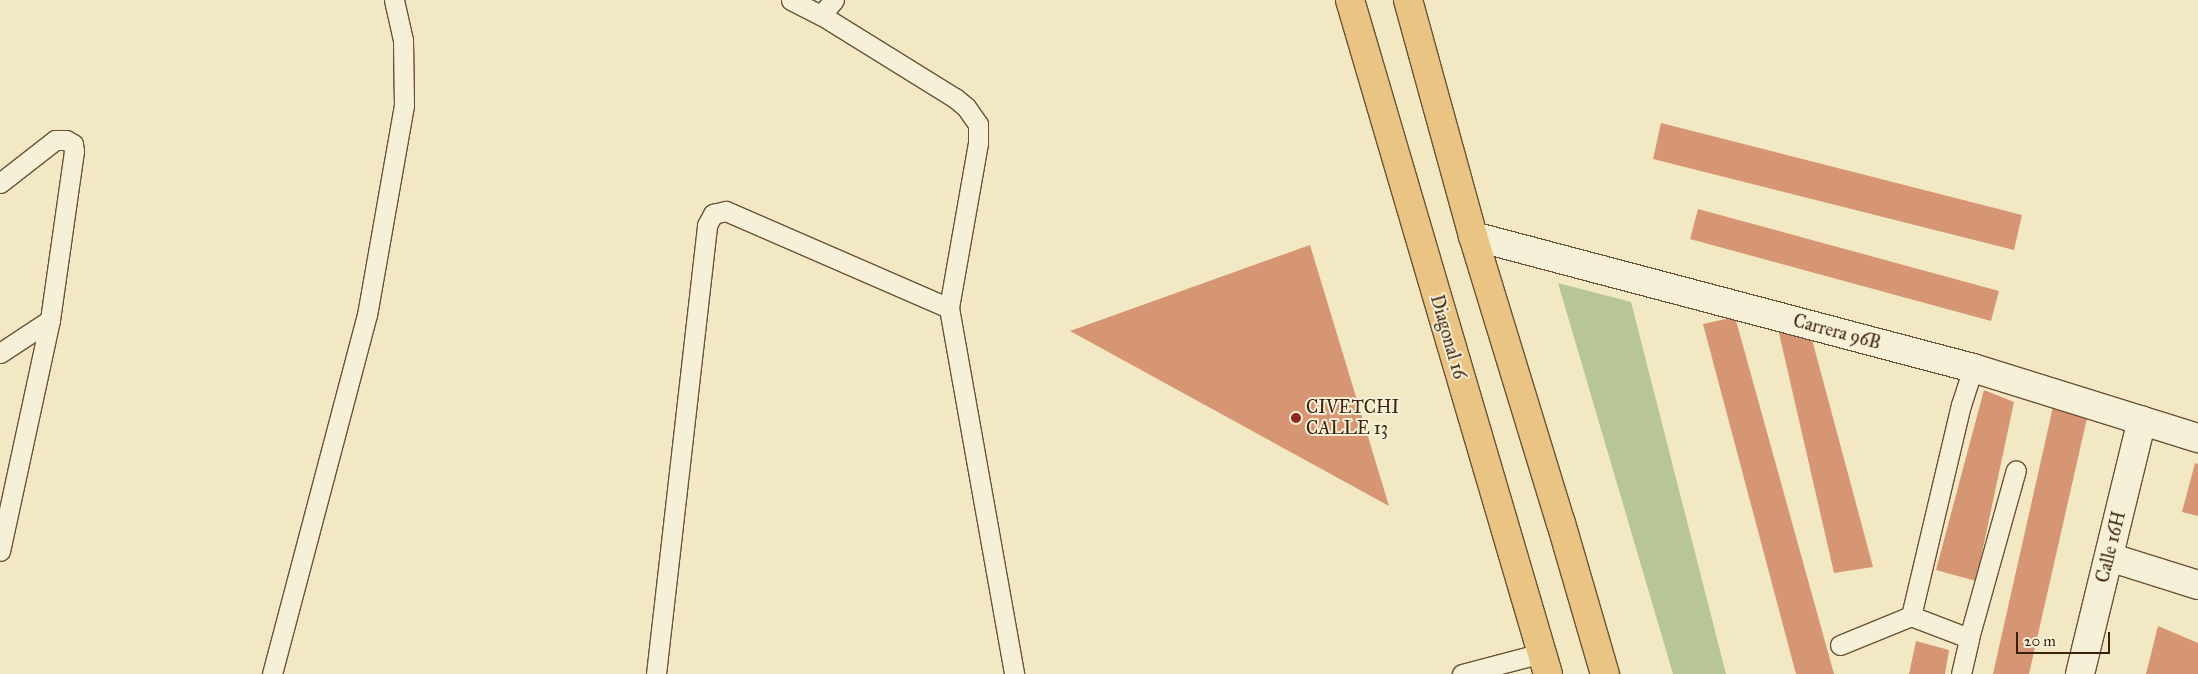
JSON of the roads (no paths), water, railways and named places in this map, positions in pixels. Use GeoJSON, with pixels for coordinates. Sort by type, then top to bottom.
{"type":"FeatureCollection","features":[{"type":"Feature","properties":{"kind":"main road","name":"Diagonal 16"},"geometry":{"type":"LineString","coordinates":[[1350,0],[1545,664]]}},
{"type":"Feature","properties":{"kind":"main road"},"geometry":{"type":"LineString","coordinates":[[1408,0],[1473,236],[1561,524],[1604,674]]}},
{"type":"Feature","properties":{"kind":"street","name":"Carrera 96B"},"geometry":{"type":"LineString","coordinates":[[1473,236],[1973,368],[2198,438]]}},
{"type":"Feature","properties":{"kind":"street","name":"Calle 16H"},"geometry":{"type":"LineString","coordinates":[[2080,674],[2142,420]]}},
{"type":"Feature","properties":{"kind":"street"},"geometry":{"type":"LineString","coordinates":[[2109,557],[2198,584]]}},
{"type":"Feature","properties":{"kind":"lane"},"geometry":{"type":"LineString","coordinates":[[272,674],[367,315],[404,104],[403,40],[394,0]]}},
{"type":"Feature","properties":{"kind":"lane"},"geometry":{"type":"LineString","coordinates":[[791,0],[821,15],[955,98],[976,118],[978,124],[978,143],[949,308],[1014,674]]}},
{"type":"Feature","properties":{"kind":"lane"},"geometry":{"type":"LineString","coordinates":[[821,15],[834,0]]}},
{"type":"Feature","properties":{"kind":"lane"},"geometry":{"type":"LineString","coordinates":[[0,183],[55,140],[66,140],[73,144],[74,150],[50,320],[0,551]]}},
{"type":"Feature","properties":{"kind":"lane"},"geometry":{"type":"LineString","coordinates":[[656,674],[707,225],[713,214],[726,210],[949,308]]}},
{"type":"Feature","properties":{"kind":"lane"},"geometry":{"type":"LineString","coordinates":[[0,353],[50,320]]}},
{"type":"Feature","properties":{"kind":"lane"},"geometry":{"type":"LineString","coordinates":[[1911,616],[1961,405],[1973,368]]}},
{"type":"Feature","properties":{"kind":"lane"},"geometry":{"type":"LineString","coordinates":[[1961,674],[1969,638],[2016,470]]}},
{"type":"Feature","properties":{"kind":"lane"},"geometry":{"type":"LineString","coordinates":[[1840,645],[1911,616],[1969,638]]}},
{"type":"Feature","properties":{"kind":"lane"},"geometry":{"type":"LineString","coordinates":[[1462,674],[1545,664]]}},
{"type":"Feature","properties":{"kind":"place","name":"CIVETCHI CALLE 13"},"geometry":{"type":"Point","coordinates":[1296,418]}}]}
